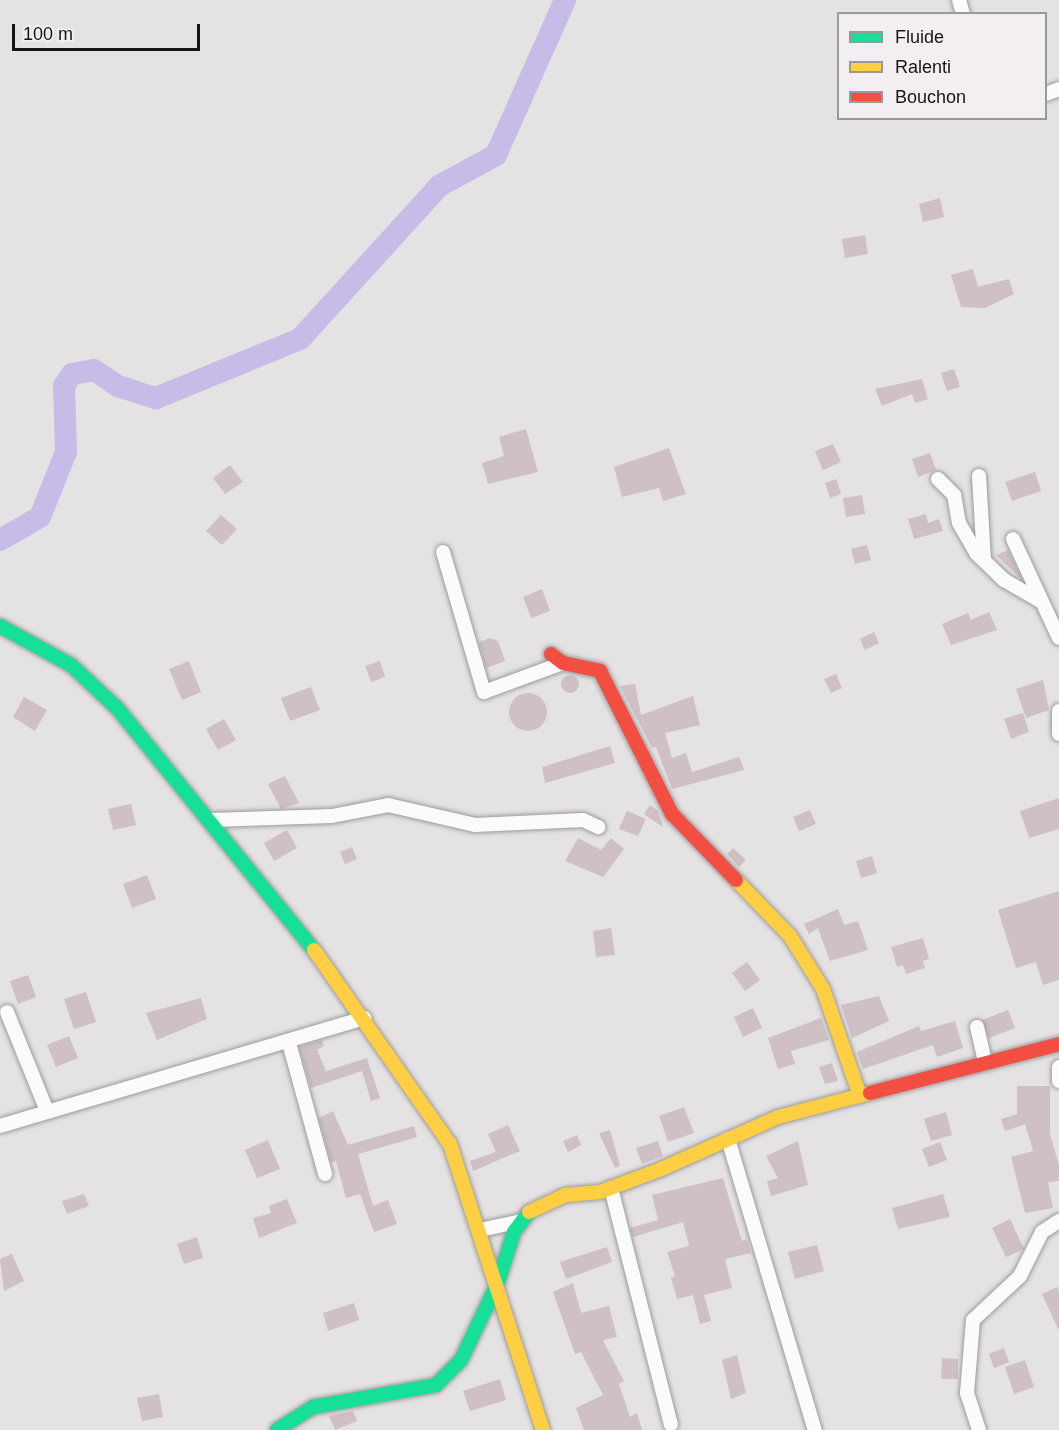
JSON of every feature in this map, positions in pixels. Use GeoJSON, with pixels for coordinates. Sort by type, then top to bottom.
{"type":"FeatureCollection","features":[{"type":"Feature","properties":{"kind":"street"},"geometry":{"type":"LineString","coordinates":[[979,476],[984,560]]}},
{"type":"Feature","properties":{"kind":"street"},"geometry":{"type":"LineString","coordinates":[[938,479],[954,495],[959,523],[984,560],[1042,602]]}},
{"type":"Feature","properties":{"kind":"street"},"geometry":{"type":"LineString","coordinates":[[1013,539],[1059,638]]}},
{"type":"Feature","properties":{"kind":"street"},"geometry":{"type":"LineString","coordinates":[[443,552],[484,692],[564,663]]}},
{"type":"Feature","properties":{"kind":"street"},"geometry":{"type":"LineString","coordinates":[[0,626],[70,665],[118,709],[212,820],[364,1018],[450,1144],[480,1230],[543,1430]]}},
{"type":"Feature","properties":{"kind":"street"},"geometry":{"type":"LineString","coordinates":[[551,654],[564,663],[600,671],[672,814],[789,936],[823,989],[860,1096]]}},
{"type":"Feature","properties":{"kind":"street"},"geometry":{"type":"LineString","coordinates":[[1059,711],[1059,734]]}},
{"type":"Feature","properties":{"kind":"street"},"geometry":{"type":"LineString","coordinates":[[212,820],[332,816],[388,805],[475,825],[583,820],[598,827]]}},
{"type":"Feature","properties":{"kind":"street"},"geometry":{"type":"LineString","coordinates":[[7,1012],[47,1111]]}},
{"type":"Feature","properties":{"kind":"street"},"geometry":{"type":"LineString","coordinates":[[0,1126],[289,1043],[364,1018]]}},
{"type":"Feature","properties":{"kind":"street"},"geometry":{"type":"LineString","coordinates":[[977,1027],[985,1063]]}},
{"type":"Feature","properties":{"kind":"street"},"geometry":{"type":"LineString","coordinates":[[289,1043],[325,1174]]}},
{"type":"Feature","properties":{"kind":"street"},"geometry":{"type":"LineString","coordinates":[[277,1430],[313,1407],[436,1385],[461,1360],[497,1285],[522,1221],[530,1210],[565,1195],[611,1188],[778,1117],[1059,1044]]}},
{"type":"Feature","properties":{"kind":"street"},"geometry":{"type":"LineString","coordinates":[[1059,1067],[1059,1081]]}},
{"type":"Feature","properties":{"kind":"street"},"geometry":{"type":"LineString","coordinates":[[728,1139],[815,1430]]}},
{"type":"Feature","properties":{"kind":"street"},"geometry":{"type":"LineString","coordinates":[[611,1188],[671,1425]]}},
{"type":"Feature","properties":{"kind":"street"},"geometry":{"type":"LineString","coordinates":[[480,1230],[522,1221]]}},
{"type":"Feature","properties":{"kind":"street"},"geometry":{"type":"LineString","coordinates":[[979,1430],[967,1394],[974,1320],[1020,1276],[1042,1232],[1059,1221]]}},
{"type":"Feature","properties":{"kind":"building"},"geometry":{"type":"Polygon","coordinates":[[[940,198],[944,217],[923,222],[919,204],[940,198]]]}},
{"type":"Feature","properties":{"kind":"building"},"geometry":{"type":"Polygon","coordinates":[[[865,235],[868,254],[845,258],[842,239],[865,235]]]}},
{"type":"Feature","properties":{"kind":"building"},"geometry":{"type":"Polygon","coordinates":[[[973,269],[978,287],[1009,279],[1014,294],[985,308],[961,307],[951,275],[973,269]]]}},
{"type":"Feature","properties":{"kind":"building"},"geometry":{"type":"Polygon","coordinates":[[[954,369],[960,387],[947,391],[941,373],[954,369]]]}},
{"type":"Feature","properties":{"kind":"building"},"geometry":{"type":"Polygon","coordinates":[[[922,379],[928,399],[915,403],[912,394],[882,406],[875,389],[922,379]]]}},
{"type":"Feature","properties":{"kind":"building"},"geometry":{"type":"Polygon","coordinates":[[[526,429],[538,472],[488,484],[482,463],[504,456],[499,437],[526,429]]]}},
{"type":"Feature","properties":{"kind":"building"},"geometry":{"type":"Polygon","coordinates":[[[833,444],[841,462],[823,470],[815,451],[833,444]]]}},
{"type":"Feature","properties":{"kind":"building"},"geometry":{"type":"Polygon","coordinates":[[[669,448],[686,494],[663,501],[659,488],[622,497],[614,467],[669,448]]]}},
{"type":"Feature","properties":{"kind":"building"},"geometry":{"type":"Polygon","coordinates":[[[930,453],[936,470],[918,477],[912,459],[930,453]]]}},
{"type":"Feature","properties":{"kind":"building"},"geometry":{"type":"Polygon","coordinates":[[[230,465],[243,482],[225,494],[213,478],[230,465]]]}},
{"type":"Feature","properties":{"kind":"building"},"geometry":{"type":"Polygon","coordinates":[[[1035,472],[1041,491],[1012,501],[1005,482],[1035,472]]]}},
{"type":"Feature","properties":{"kind":"building"},"geometry":{"type":"Polygon","coordinates":[[[836,479],[841,494],[830,498],[825,483],[836,479]]]}},
{"type":"Feature","properties":{"kind":"building"},"geometry":{"type":"Polygon","coordinates":[[[862,495],[865,514],[846,517],[843,498],[862,495]]]}},
{"type":"Feature","properties":{"kind":"building"},"geometry":{"type":"Polygon","coordinates":[[[926,514],[928,523],[939,519],[943,531],[914,539],[908,519],[926,514]]]}},
{"type":"Feature","properties":{"kind":"building"},"geometry":{"type":"Polygon","coordinates":[[[221,515],[237,529],[222,545],[206,531],[221,515]]]}},
{"type":"Feature","properties":{"kind":"building"},"geometry":{"type":"Polygon","coordinates":[[[867,545],[871,560],[855,564],[851,549],[867,545]]]}},
{"type":"Feature","properties":{"kind":"building"},"geometry":{"type":"Polygon","coordinates":[[[1008,550],[1021,577],[1020,578],[996,555],[1008,550]]]}},
{"type":"Feature","properties":{"kind":"building"},"geometry":{"type":"Polygon","coordinates":[[[542,589],[550,611],[531,618],[523,597],[542,589]]]}},
{"type":"Feature","properties":{"kind":"building"},"geometry":{"type":"Polygon","coordinates":[[[989,612],[997,630],[951,645],[942,624],[968,613],[971,620],[989,612]]]}},
{"type":"Feature","properties":{"kind":"building"},"geometry":{"type":"Polygon","coordinates":[[[874,632],[879,643],[865,650],[860,639],[874,632]]]}},
{"type":"Feature","properties":{"kind":"building"},"geometry":{"type":"Polygon","coordinates":[[[490,638],[498,641],[505,661],[486,668],[479,642],[490,638]]]}},
{"type":"Feature","properties":{"kind":"building"},"geometry":{"type":"Polygon","coordinates":[[[189,661],[201,692],[182,700],[169,669],[189,661]]]}},
{"type":"Feature","properties":{"kind":"building"},"geometry":{"type":"Polygon","coordinates":[[[380,661],[385,677],[371,682],[365,666],[380,661]]]}},
{"type":"Feature","properties":{"kind":"building"},"geometry":{"type":"Polygon","coordinates":[[[836,674],[842,688],[831,693],[824,679],[836,674]]]}},
{"type":"Feature","properties":{"kind":"building"},"geometry":{"type":"Polygon","coordinates":[[[570,675],[576,678],[579,684],[576,690],[570,693],[564,690],[561,684],[564,678],[570,675]]]}},
{"type":"Feature","properties":{"kind":"building"},"geometry":{"type":"Polygon","coordinates":[[[1043,680],[1049,710],[1026,718],[1016,689],[1043,680]]]}},
{"type":"Feature","properties":{"kind":"building"},"geometry":{"type":"Polygon","coordinates":[[[635,684],[641,715],[693,696],[700,725],[665,733],[672,758],[686,753],[692,772],[739,757],[744,770],[672,789],[656,747],[652,748],[620,686],[635,684]]]}},
{"type":"Feature","properties":{"kind":"building"},"geometry":{"type":"Polygon","coordinates":[[[311,687],[320,710],[290,721],[281,698],[311,687]]]}},
{"type":"Feature","properties":{"kind":"building"},"geometry":{"type":"Polygon","coordinates":[[[528,693],[541,699],[547,712],[541,725],[528,731],[515,725],[509,712],[515,699],[528,693]]]}},
{"type":"Feature","properties":{"kind":"building"},"geometry":{"type":"Polygon","coordinates":[[[24,697],[47,710],[35,731],[13,717],[24,697]]]}},
{"type":"Feature","properties":{"kind":"building"},"geometry":{"type":"Polygon","coordinates":[[[1023,713],[1029,732],[1011,739],[1004,719],[1023,713]]]}},
{"type":"Feature","properties":{"kind":"building"},"geometry":{"type":"Polygon","coordinates":[[[224,719],[236,740],[218,750],[206,729],[224,719]]]}},
{"type":"Feature","properties":{"kind":"building"},"geometry":{"type":"Polygon","coordinates":[[[610,746],[615,763],[545,783],[542,767],[610,746]]]}},
{"type":"Feature","properties":{"kind":"building"},"geometry":{"type":"Polygon","coordinates":[[[285,776],[299,803],[281,809],[268,784],[285,776]]]}},
{"type":"Feature","properties":{"kind":"building"},"geometry":{"type":"Polygon","coordinates":[[[1059,798],[1059,829],[1029,838],[1020,811],[1059,798]]]}},
{"type":"Feature","properties":{"kind":"building"},"geometry":{"type":"Polygon","coordinates":[[[131,804],[136,825],[113,830],[108,809],[131,804]]]}},
{"type":"Feature","properties":{"kind":"building"},"geometry":{"type":"Polygon","coordinates":[[[650,805],[658,811],[663,827],[644,814],[650,805]]]}},
{"type":"Feature","properties":{"kind":"building"},"geometry":{"type":"Polygon","coordinates":[[[810,810],[816,824],[799,831],[793,817],[810,810]]]}},
{"type":"Feature","properties":{"kind":"building"},"geometry":{"type":"Polygon","coordinates":[[[627,811],[646,819],[638,836],[619,829],[627,811]]]}},
{"type":"Feature","properties":{"kind":"building"},"geometry":{"type":"Polygon","coordinates":[[[287,830],[297,848],[274,861],[264,843],[287,830]]]}},
{"type":"Feature","properties":{"kind":"building"},"geometry":{"type":"Polygon","coordinates":[[[578,838],[601,850],[611,838],[624,849],[603,877],[565,861],[578,838]]]}},
{"type":"Feature","properties":{"kind":"building"},"geometry":{"type":"Polygon","coordinates":[[[352,847],[357,859],[345,864],[340,852],[352,847]]]}},
{"type":"Feature","properties":{"kind":"building"},"geometry":{"type":"Polygon","coordinates":[[[733,848],[746,860],[739,867],[727,854],[733,848]]]}},
{"type":"Feature","properties":{"kind":"building"},"geometry":{"type":"Polygon","coordinates":[[[872,856],[877,873],[861,878],[856,861],[872,856]]]}},
{"type":"Feature","properties":{"kind":"building"},"geometry":{"type":"Polygon","coordinates":[[[147,875],[156,899],[132,908],[123,884],[147,875]]]}},
{"type":"Feature","properties":{"kind":"building"},"geometry":{"type":"Polygon","coordinates":[[[1059,891],[1059,980],[1043,985],[1036,962],[1016,968],[998,910],[1059,891]]]}},
{"type":"Feature","properties":{"kind":"building"},"geometry":{"type":"Polygon","coordinates":[[[838,909],[844,925],[858,921],[868,950],[830,961],[818,928],[809,934],[804,924],[838,909]]]}},
{"type":"Feature","properties":{"kind":"building"},"geometry":{"type":"Polygon","coordinates":[[[611,928],[615,955],[596,957],[593,931],[611,928]]]}},
{"type":"Feature","properties":{"kind":"building"},"geometry":{"type":"Polygon","coordinates":[[[923,938],[929,959],[923,961],[925,968],[906,974],[903,965],[897,967],[891,947],[923,938]]]}},
{"type":"Feature","properties":{"kind":"building"},"geometry":{"type":"Polygon","coordinates":[[[747,962],[760,980],[745,991],[732,973],[747,962]]]}},
{"type":"Feature","properties":{"kind":"building"},"geometry":{"type":"Polygon","coordinates":[[[28,975],[36,997],[18,1004],[10,981],[28,975]]]}},
{"type":"Feature","properties":{"kind":"building"},"geometry":{"type":"Polygon","coordinates":[[[86,992],[96,1022],[74,1029],[64,999],[86,992]]]}},
{"type":"Feature","properties":{"kind":"building"},"geometry":{"type":"Polygon","coordinates":[[[879,996],[889,1021],[852,1038],[841,1005],[879,996]]]}},
{"type":"Feature","properties":{"kind":"building"},"geometry":{"type":"Polygon","coordinates":[[[201,998],[207,1019],[157,1040],[146,1013],[201,998]]]}},
{"type":"Feature","properties":{"kind":"building"},"geometry":{"type":"Polygon","coordinates":[[[753,1008],[762,1028],[743,1037],[734,1017],[753,1008]]]}},
{"type":"Feature","properties":{"kind":"building"},"geometry":{"type":"Polygon","coordinates":[[[1008,1010],[1015,1028],[989,1038],[982,1020],[1008,1010]]]}},
{"type":"Feature","properties":{"kind":"building"},"geometry":{"type":"Polygon","coordinates":[[[821,1018],[829,1040],[791,1051],[795,1064],[778,1069],[768,1038],[821,1018]]]}},
{"type":"Feature","properties":{"kind":"building"},"geometry":{"type":"Polygon","coordinates":[[[955,1021],[963,1048],[937,1057],[933,1045],[863,1069],[857,1052],[919,1026],[921,1031],[955,1021]]]}},
{"type":"Feature","properties":{"kind":"building"},"geometry":{"type":"Polygon","coordinates":[[[69,1036],[78,1058],[56,1067],[47,1045],[69,1036]]]}},
{"type":"Feature","properties":{"kind":"building"},"geometry":{"type":"Polygon","coordinates":[[[322,1040],[324,1046],[317,1050],[326,1071],[367,1058],[380,1098],[371,1101],[362,1071],[311,1088],[299,1047],[322,1040]]]}},
{"type":"Feature","properties":{"kind":"building"},"geometry":{"type":"Polygon","coordinates":[[[832,1063],[838,1081],[825,1084],[819,1067],[832,1063]]]}},
{"type":"Feature","properties":{"kind":"building"},"geometry":{"type":"Polygon","coordinates":[[[1017,1086],[1050,1086],[1050,1134],[1059,1165],[1059,1181],[1048,1182],[1053,1208],[1025,1213],[1011,1157],[1033,1151],[1025,1124],[1005,1131],[1001,1119],[1017,1114],[1017,1086]]]}},
{"type":"Feature","properties":{"kind":"building"},"geometry":{"type":"Polygon","coordinates":[[[684,1107],[694,1133],[668,1142],[659,1116],[684,1107]]]}},
{"type":"Feature","properties":{"kind":"building"},"geometry":{"type":"Polygon","coordinates":[[[333,1111],[348,1145],[414,1126],[417,1137],[358,1154],[373,1206],[388,1200],[397,1224],[374,1232],[360,1194],[346,1198],[336,1161],[331,1162],[317,1112],[319,1118],[333,1111]]]}},
{"type":"Feature","properties":{"kind":"building"},"geometry":{"type":"Polygon","coordinates":[[[946,1112],[952,1135],[931,1141],[924,1119],[946,1112]]]}},
{"type":"Feature","properties":{"kind":"building"},"geometry":{"type":"Polygon","coordinates":[[[508,1125],[520,1151],[473,1171],[470,1161],[496,1152],[488,1134],[508,1125]]]}},
{"type":"Feature","properties":{"kind":"building"},"geometry":{"type":"Polygon","coordinates":[[[610,1130],[620,1166],[615,1168],[599,1133],[610,1130]]]}},
{"type":"Feature","properties":{"kind":"building"},"geometry":{"type":"Polygon","coordinates":[[[577,1135],[581,1145],[568,1152],[563,1141],[577,1135]]]}},
{"type":"Feature","properties":{"kind":"building"},"geometry":{"type":"Polygon","coordinates":[[[268,1140],[280,1169],[257,1178],[245,1150],[268,1140]]]}},
{"type":"Feature","properties":{"kind":"building"},"geometry":{"type":"Polygon","coordinates":[[[658,1141],[663,1156],[642,1164],[636,1148],[658,1141]]]}},
{"type":"Feature","properties":{"kind":"building"},"geometry":{"type":"Polygon","coordinates":[[[798,1141],[808,1185],[771,1196],[767,1181],[778,1178],[766,1156],[798,1141]]]}},
{"type":"Feature","properties":{"kind":"building"},"geometry":{"type":"Polygon","coordinates":[[[940,1142],[947,1160],[929,1167],[922,1149],[940,1142]]]}},
{"type":"Feature","properties":{"kind":"building"},"geometry":{"type":"Polygon","coordinates":[[[723,1178],[742,1241],[747,1239],[751,1253],[725,1259],[732,1288],[704,1295],[711,1321],[700,1324],[693,1295],[677,1299],[671,1278],[675,1276],[667,1252],[689,1246],[683,1222],[633,1237],[630,1228],[658,1220],[652,1195],[723,1178]]]}},
{"type":"Feature","properties":{"kind":"building"},"geometry":{"type":"Polygon","coordinates":[[[84,1194],[89,1206],[67,1214],[62,1201],[84,1194]]]}},
{"type":"Feature","properties":{"kind":"building"},"geometry":{"type":"Polygon","coordinates":[[[943,1194],[950,1217],[898,1229],[892,1208],[943,1194]]]}},
{"type":"Feature","properties":{"kind":"building"},"geometry":{"type":"Polygon","coordinates":[[[287,1199],[297,1223],[259,1238],[253,1218],[271,1213],[269,1206],[287,1199]]]}},
{"type":"Feature","properties":{"kind":"building"},"geometry":{"type":"Polygon","coordinates":[[[1010,1219],[1024,1249],[1006,1257],[992,1228],[1010,1219]]]}},
{"type":"Feature","properties":{"kind":"building"},"geometry":{"type":"Polygon","coordinates":[[[197,1237],[203,1258],[184,1264],[177,1244],[197,1237]]]}},
{"type":"Feature","properties":{"kind":"building"},"geometry":{"type":"Polygon","coordinates":[[[817,1245],[824,1271],[795,1279],[788,1252],[817,1245]]]}},
{"type":"Feature","properties":{"kind":"building"},"geometry":{"type":"Polygon","coordinates":[[[607,1247],[612,1262],[566,1279],[560,1262],[607,1247]]]}},
{"type":"Feature","properties":{"kind":"building"},"geometry":{"type":"Polygon","coordinates":[[[12,1254],[24,1281],[4,1291],[0,1259],[12,1254]]]}},
{"type":"Feature","properties":{"kind":"building"},"geometry":{"type":"Polygon","coordinates":[[[573,1283],[581,1313],[609,1306],[617,1337],[603,1340],[624,1381],[619,1384],[630,1417],[637,1413],[642,1430],[584,1430],[576,1408],[603,1395],[581,1352],[575,1354],[553,1292],[573,1283]]]}},
{"type":"Feature","properties":{"kind":"building"},"geometry":{"type":"Polygon","coordinates":[[[1057,1287],[1059,1292],[1059,1331],[1042,1294],[1057,1287]]]}},
{"type":"Feature","properties":{"kind":"building"},"geometry":{"type":"Polygon","coordinates":[[[354,1303],[359,1320],[328,1331],[323,1313],[354,1303]]]}},
{"type":"Feature","properties":{"kind":"building"},"geometry":{"type":"Polygon","coordinates":[[[1004,1348],[1009,1362],[994,1368],[989,1354],[1004,1348]]]}},
{"type":"Feature","properties":{"kind":"building"},"geometry":{"type":"Polygon","coordinates":[[[737,1355],[746,1393],[731,1399],[722,1360],[737,1355]]]}},
{"type":"Feature","properties":{"kind":"building"},"geometry":{"type":"Polygon","coordinates":[[[942,1358],[958,1359],[958,1379],[941,1379],[942,1358]]]}},
{"type":"Feature","properties":{"kind":"building"},"geometry":{"type":"Polygon","coordinates":[[[1025,1360],[1034,1387],[1014,1394],[1005,1367],[1025,1360]]]}},
{"type":"Feature","properties":{"kind":"building"},"geometry":{"type":"Polygon","coordinates":[[[500,1379],[506,1400],[470,1411],[463,1391],[500,1379]]]}},
{"type":"Feature","properties":{"kind":"building"},"geometry":{"type":"Polygon","coordinates":[[[159,1394],[163,1417],[142,1421],[137,1398],[159,1394]]]}},
{"type":"Feature","properties":{"kind":"building"},"geometry":{"type":"Polygon","coordinates":[[[353,1411],[357,1421],[335,1430],[329,1416],[353,1411]]]}},
{"type":"Feature","properties":{"kind":"waterway"},"geometry":{"type":"LineString","coordinates":[[0,540],[40,517],[66,452],[64,386],[72,374],[94,370],[118,386],[156,398],[300,339],[439,186],[496,155],[565,0]]}},
{"type":"Feature","properties":{"kind":"traffic: fast"},"geometry":{"type":"LineString","coordinates":[[0,626],[71,665],[118,709],[314,950]]}},
{"type":"Feature","properties":{"kind":"traffic: fast"},"geometry":{"type":"LineString","coordinates":[[277,1430],[313,1407],[436,1385],[461,1360],[497,1285],[514,1232],[529,1212]]}},
{"type":"Feature","properties":{"kind":"traffic: slow"},"geometry":{"type":"LineString","coordinates":[[736,880],[790,936],[823,989],[860,1096]]}},
{"type":"Feature","properties":{"kind":"traffic: slow"},"geometry":{"type":"LineString","coordinates":[[314,950],[450,1144],[543,1430]]}},
{"type":"Feature","properties":{"kind":"traffic: slow"},"geometry":{"type":"LineString","coordinates":[[529,1212],[565,1195],[600,1192],[659,1170],[778,1117],[870,1093]]}},
{"type":"Feature","properties":{"kind":"traffic: jam"},"geometry":{"type":"LineString","coordinates":[[551,654],[563,663],[600,671],[672,814],[736,880]]}},
{"type":"Feature","properties":{"kind":"traffic: jam"},"geometry":{"type":"LineString","coordinates":[[870,1093],[1059,1044]]}}]}
